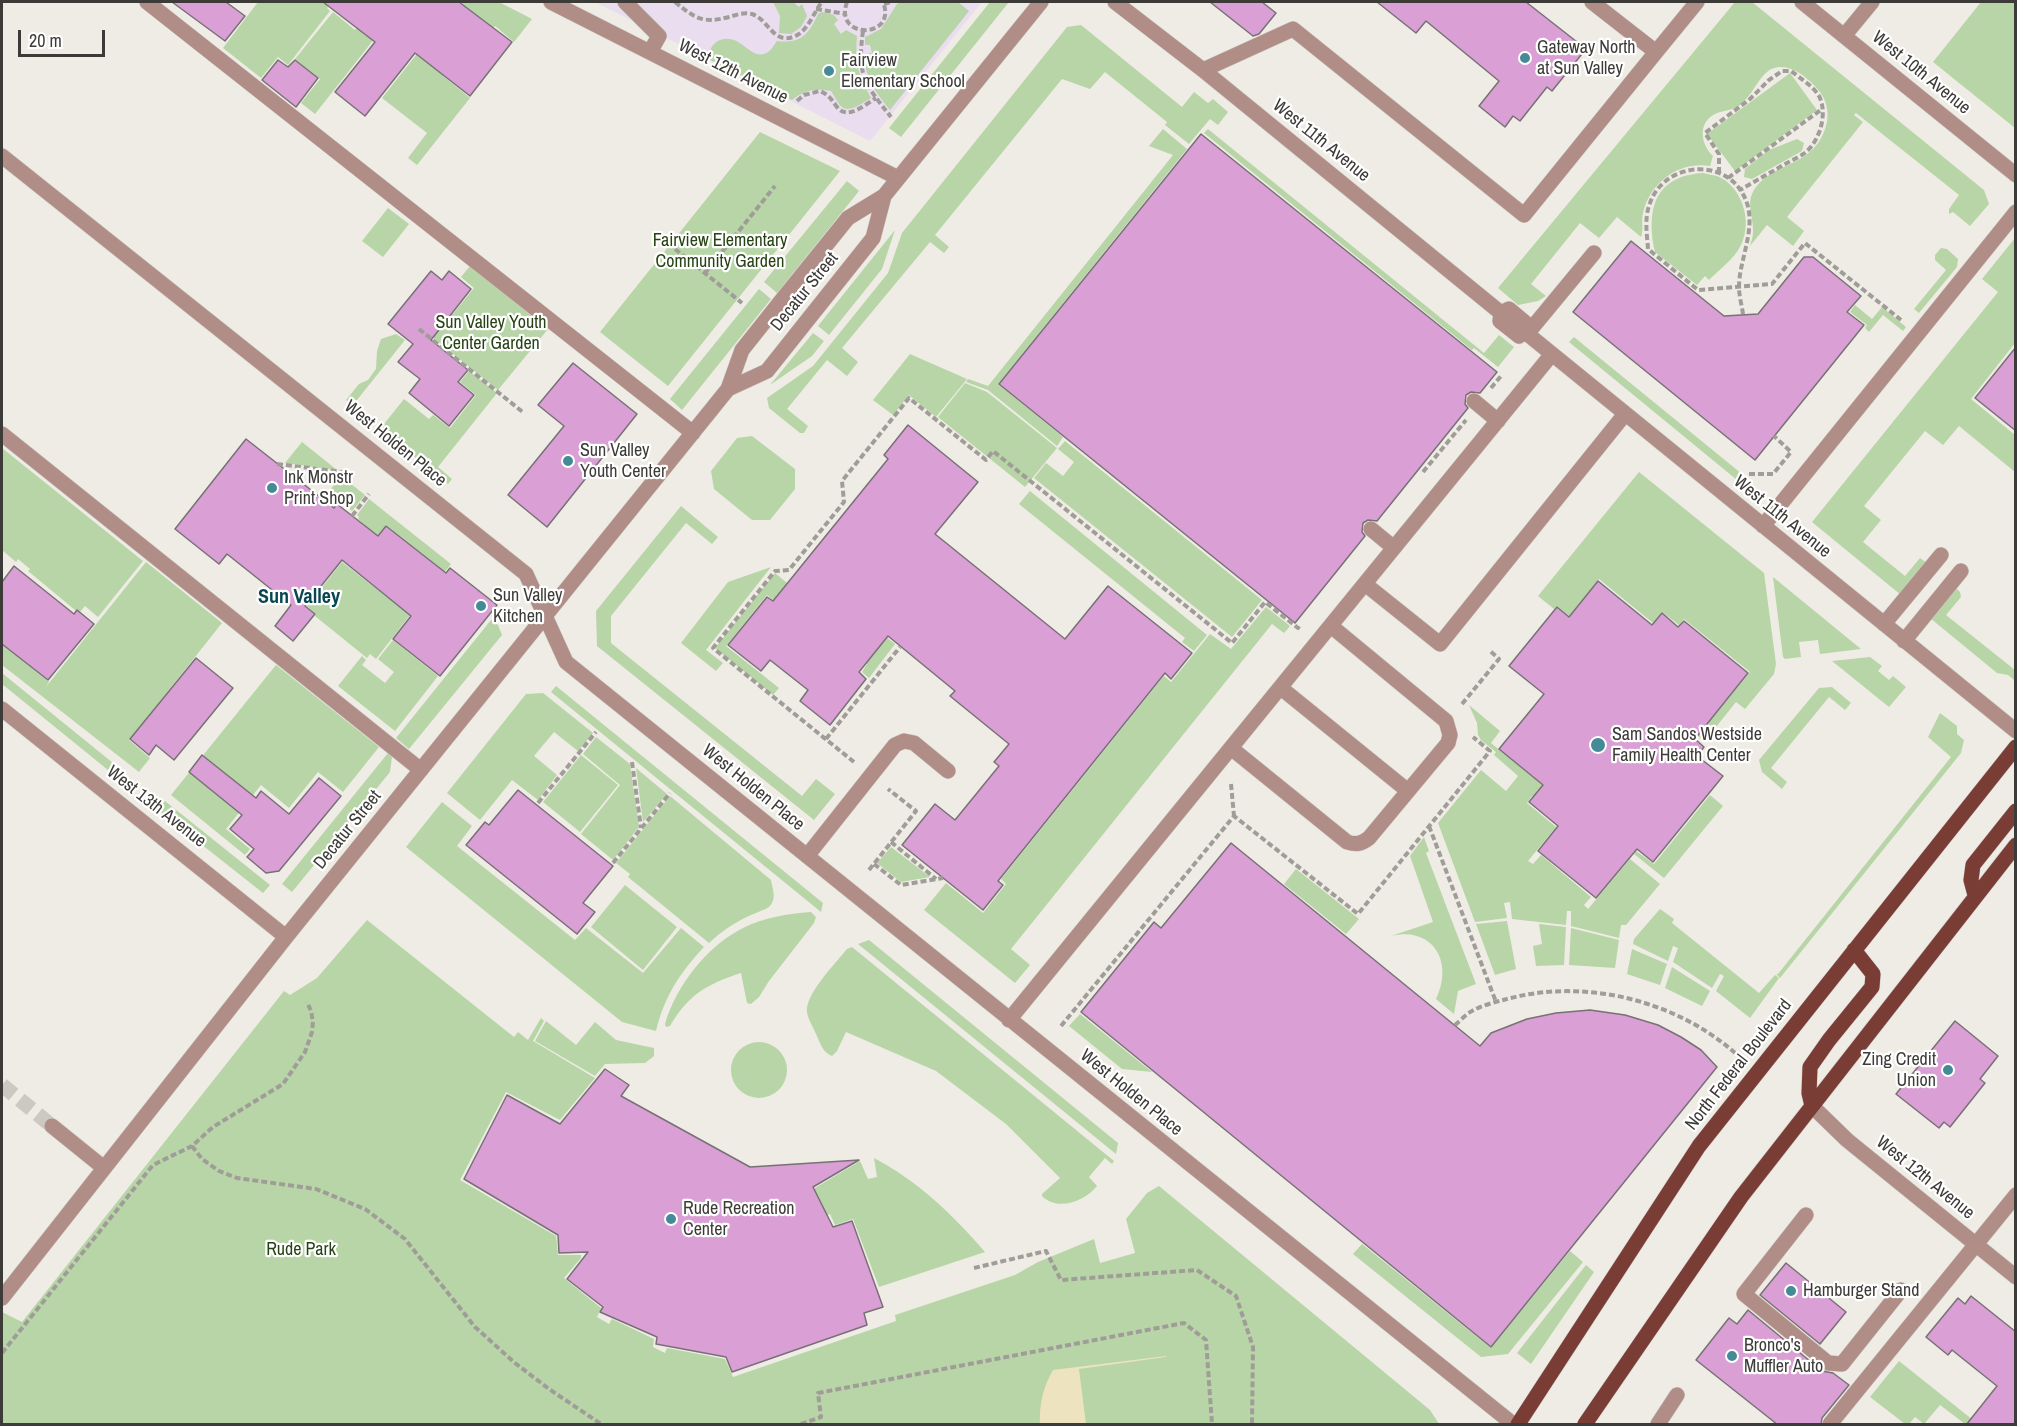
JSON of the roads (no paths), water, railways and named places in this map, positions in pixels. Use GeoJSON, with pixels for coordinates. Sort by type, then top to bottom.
{"type":"FeatureCollection","features":[{"type":"Feature","properties":{"kind":"main road","name":"North Federal Boulevard"},"geometry":{"type":"LineString","coordinates":[[1518,1425],[1699,1146],[2016,747]]}},
{"type":"Feature","properties":{"kind":"main road"},"geometry":{"type":"LineString","coordinates":[[1976,895],[1971,880],[1973,865],[2016,811]]}},
{"type":"Feature","properties":{"kind":"main road"},"geometry":{"type":"LineString","coordinates":[[1585,1425],[1741,1197],[2016,845]]}},
{"type":"Feature","properties":{"kind":"main road"},"geometry":{"type":"LineString","coordinates":[[1812,1106],[1809,1093],[1810,1067],[1872,987],[1872,974],[1854,950]]}},
{"type":"Feature","properties":{"kind":"street"},"geometry":{"type":"LineString","coordinates":[[147,2],[693,433]]}},
{"type":"Feature","properties":{"kind":"street","name":"West 12th Avenue"},"geometry":{"type":"LineString","coordinates":[[551,2],[898,178]]}},
{"type":"Feature","properties":{"kind":"street"},"geometry":{"type":"LineString","coordinates":[[625,2],[659,36],[650,52]]}},
{"type":"Feature","properties":{"kind":"street","name":"Decatur Street"},"geometry":{"type":"LineString","coordinates":[[2,1298],[286,937],[728,389],[742,350],[781,301],[848,218],[884,196],[1041,2]]}},
{"type":"Feature","properties":{"kind":"street","name":"West 11th Avenue"},"geometry":{"type":"LineString","coordinates":[[1115,2],[1203,69],[1501,313],[1509,309],[1528,325],[1526,333],[2016,731]]}},
{"type":"Feature","properties":{"kind":"street"},"geometry":{"type":"LineString","coordinates":[[1592,2],[1656,52]]}},
{"type":"Feature","properties":{"kind":"street"},"geometry":{"type":"LineString","coordinates":[[1203,69],[1293,29],[1524,215],[1697,2]]}},
{"type":"Feature","properties":{"kind":"street","name":"West 10th Avenue"},"geometry":{"type":"LineString","coordinates":[[1802,2],[2016,175]]}},
{"type":"Feature","properties":{"kind":"street"},"geometry":{"type":"LineString","coordinates":[[1844,36],[1872,2]]}},
{"type":"Feature","properties":{"kind":"street","name":"West Holden Place"},"geometry":{"type":"LineString","coordinates":[[2,156],[526,574],[566,662],[1513,1425]]}},
{"type":"Feature","properties":{"kind":"street","name":"Decatur Street"},"geometry":{"type":"LineString","coordinates":[[728,389],[766,371],[844,275],[873,238],[884,196]]}},
{"type":"Feature","properties":{"kind":"street"},"geometry":{"type":"LineString","coordinates":[[1763,526],[2016,212]]}},
{"type":"Feature","properties":{"kind":"street"},"geometry":{"type":"LineString","coordinates":[[1526,333],[1594,253]]}},
{"type":"Feature","properties":{"kind":"street"},"geometry":{"type":"LineString","coordinates":[[1010,1020],[1552,354]]}},
{"type":"Feature","properties":{"kind":"street"},"geometry":{"type":"LineString","coordinates":[[1474,401],[1498,421]]}},
{"type":"Feature","properties":{"kind":"street"},"geometry":{"type":"LineString","coordinates":[[1365,584],[1440,644],[1625,414]]}},
{"type":"Feature","properties":{"kind":"street"},"geometry":{"type":"LineString","coordinates":[[2,434],[421,770]]}},
{"type":"Feature","properties":{"kind":"street"},"geometry":{"type":"LineString","coordinates":[[1371,529],[1394,548]]}},
{"type":"Feature","properties":{"kind":"street"},"geometry":{"type":"LineString","coordinates":[[1884,624],[1941,555]]}},
{"type":"Feature","properties":{"kind":"street"},"geometry":{"type":"LineString","coordinates":[[1904,641],[1961,571]]}},
{"type":"Feature","properties":{"kind":"street"},"geometry":{"type":"LineString","coordinates":[[1231,748],[1347,842],[1355,844],[1363,843],[1369,838],[1448,743],[1450,735],[1446,721],[1331,626]]}},
{"type":"Feature","properties":{"kind":"street"},"geometry":{"type":"LineString","coordinates":[[1281,688],[1408,791]]}},
{"type":"Feature","properties":{"kind":"street","name":"West 13th Avenue"},"geometry":{"type":"LineString","coordinates":[[2,709],[286,937]]}},
{"type":"Feature","properties":{"kind":"street"},"geometry":{"type":"LineString","coordinates":[[807,856],[895,745],[904,741],[914,743],[948,771]]}},
{"type":"Feature","properties":{"kind":"street","name":"West 12th Avenue"},"geometry":{"type":"LineString","coordinates":[[1812,1106],[1847,1140],[2016,1277]]}},
{"type":"Feature","properties":{"kind":"street"},"geometry":{"type":"LineString","coordinates":[[52,1126],[104,1168]]}},
{"type":"Feature","properties":{"kind":"street"},"geometry":{"type":"LineString","coordinates":[[1830,1425],[2016,1195]]}},
{"type":"Feature","properties":{"kind":"street"},"geometry":{"type":"LineString","coordinates":[[1806,1215],[1744,1294],[1828,1363],[1842,1364],[1901,1290]]}},
{"type":"Feature","properties":{"kind":"street"},"geometry":{"type":"LineString","coordinates":[[1658,1425],[1677,1395]]}},
{"type":"Feature","properties":{"kind":"tunnel"},"geometry":{"type":"LineString","coordinates":[[2,1085],[52,1126]]}},
{"type":"Feature","properties":{"kind":"place","name":"Gateway North at Sun Valley"},"geometry":{"type":"Point","coordinates":[1525,58]}},
{"type":"Feature","properties":{"kind":"place","name":"Fairview Elementary School"},"geometry":{"type":"Point","coordinates":[829,71]}},
{"type":"Feature","properties":{"kind":"place","name":"Sun Valley Youth Center"},"geometry":{"type":"Point","coordinates":[568,461]}},
{"type":"Feature","properties":{"kind":"place","name":"Ink Monstr Print Shop"},"geometry":{"type":"Point","coordinates":[272,488]}},
{"type":"Feature","properties":{"kind":"place","name":"Sun Valley Kitchen"},"geometry":{"type":"Point","coordinates":[481,606]}},
{"type":"Feature","properties":{"kind":"place","name":"Sam Sandos Westside Family Health Center"},"geometry":{"type":"Point","coordinates":[1598,745]}},
{"type":"Feature","properties":{"kind":"place","name":"Zing Credit Union"},"geometry":{"type":"Point","coordinates":[1948,1070]}},
{"type":"Feature","properties":{"kind":"place","name":"Rude Recreation Center"},"geometry":{"type":"Point","coordinates":[671,1219]}},
{"type":"Feature","properties":{"kind":"place","name":"Hamburger Stand"},"geometry":{"type":"Point","coordinates":[1791,1291]}},
{"type":"Feature","properties":{"kind":"place","name":"Bronco's Muffler Auto"},"geometry":{"type":"Point","coordinates":[1732,1356]}},
{"type":"Feature","properties":{"kind":"district","name":"Sun Valley"},"geometry":{"type":"Point","coordinates":[299,598]}},
{"type":"Feature","properties":{"kind":"park label","name":"Fairview Elementary Community Garden"},"geometry":{"type":"Point","coordinates":[720,251]}},
{"type":"Feature","properties":{"kind":"park label","name":"Sun Valley Youth Center Garden"},"geometry":{"type":"Point","coordinates":[491,333]}},
{"type":"Feature","properties":{"kind":"park label","name":"Rude Park"},"geometry":{"type":"Point","coordinates":[301,1250]}}]}
